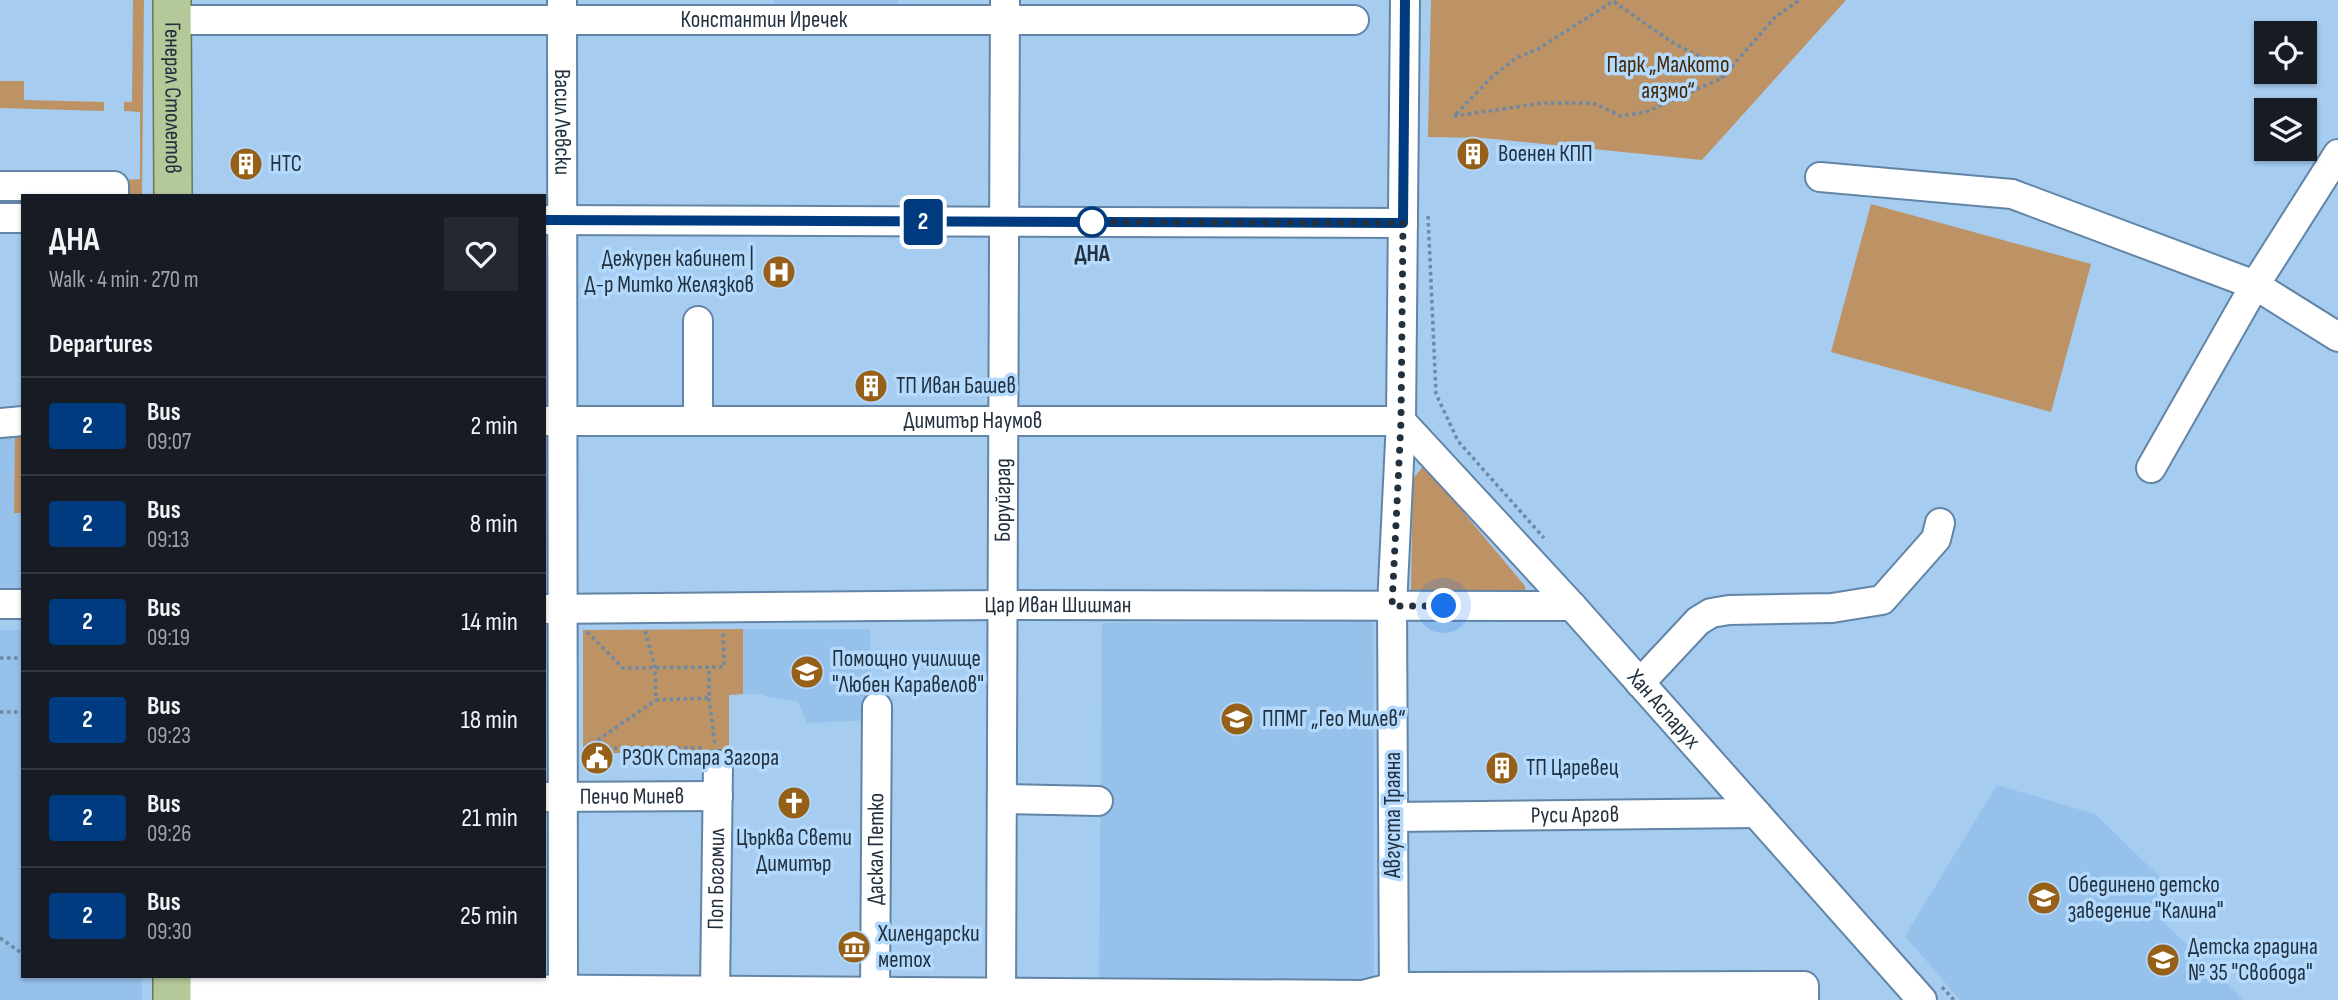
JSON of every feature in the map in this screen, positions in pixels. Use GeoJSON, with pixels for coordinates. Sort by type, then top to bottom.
{"type":"FeatureCollection","features":[{"type":"Feature","properties":{"kind":"main road","name":"Генерал Столетов"},"geometry":{"type":"LineString","coordinates":[[172,10],[173,194]]}},
{"type":"Feature","properties":{"kind":"street","name":"Августа Траяна"},"geometry":{"type":"LineString","coordinates":[[1394,994],[1392,606],[1401,421],[1405,0]]}},
{"type":"Feature","properties":{"kind":"street","name":"Константин Иречек"},"geometry":{"type":"LineString","coordinates":[[172,10],[1005,10],[1354,20]]}},
{"type":"Feature","properties":{"kind":"street","name":"Васил Левски"},"geometry":{"type":"LineString","coordinates":[[562,10],[553,220],[553,609],[563,768],[553,797],[563,996]]}},
{"type":"Feature","properties":{"kind":"street","name":"Боруйград"},"geometry":{"type":"LineString","coordinates":[[1001,996],[1005,10]]}},
{"type":"Feature","properties":{"kind":"street"},"geometry":{"type":"LineString","coordinates":[[2151,468],[2255,285],[2338,154]]}},
{"type":"Feature","properties":{"kind":"street"},"geometry":{"type":"LineString","coordinates":[[1820,177],[2012,194],[2255,285],[2338,337]]}},
{"type":"Feature","properties":{"kind":"street"},"geometry":{"type":"LineString","coordinates":[[0,186],[114,186],[114,194]]}},
{"type":"Feature","properties":{"kind":"street"},"geometry":{"type":"LineString","coordinates":[[0,218],[21,218]]}},
{"type":"Feature","properties":{"kind":"street"},"geometry":{"type":"LineString","coordinates":[[553,220],[1403,223]]}},
{"type":"Feature","properties":{"kind":"street"},"geometry":{"type":"LineString","coordinates":[[698,321],[698,421]]}},
{"type":"Feature","properties":{"kind":"street"},"geometry":{"type":"LineString","coordinates":[[0,423],[21,421]]}},
{"type":"Feature","properties":{"kind":"street","name":"Димитър Наумов"},"geometry":{"type":"LineString","coordinates":[[553,421],[1401,421]]}},
{"type":"Feature","properties":{"kind":"street","name":"Хан Аспарух"},"geometry":{"type":"LineString","coordinates":[[1401,421],[1572,606],[1756,813],[1929,990]]}},
{"type":"Feature","properties":{"kind":"street"},"geometry":{"type":"LineString","coordinates":[[1640,683],[1698,621],[1710,614],[1729,610],[1832,608],[1882,600],[1936,539],[1940,523]]}},
{"type":"Feature","properties":{"kind":"street"},"geometry":{"type":"LineString","coordinates":[[0,604],[21,604]]}},
{"type":"Feature","properties":{"kind":"street","name":"Цар Иван Шишман"},"geometry":{"type":"LineString","coordinates":[[553,609],[1002,605],[1572,606]]}},
{"type":"Feature","properties":{"kind":"street","name":"Даскал Петко"},"geometry":{"type":"LineString","coordinates":[[875,991],[877,707]]}},
{"type":"Feature","properties":{"kind":"street","name":"Поп Богомил"},"geometry":{"type":"LineString","coordinates":[[715,991],[718,765]]}},
{"type":"Feature","properties":{"kind":"street","name":"Пенчо Минев"},"geometry":{"type":"LineString","coordinates":[[553,797],[718,796]]}},
{"type":"Feature","properties":{"kind":"street"},"geometry":{"type":"LineString","coordinates":[[1002,799],[1098,801]]}},
{"type":"Feature","properties":{"kind":"street","name":"Руси Аргов"},"geometry":{"type":"LineString","coordinates":[[1393,817],[1756,813]]}},
{"type":"Feature","properties":{"kind":"street"},"geometry":{"type":"LineString","coordinates":[[172,988],[563,996],[715,991],[875,991],[1001,996],[1804,993]]}},
{"type":"Feature","properties":{"kind":"path"},"geometry":{"type":"LineString","coordinates":[[1722,78],[1715,64],[1675,44],[1614,0],[1538,49],[1516,58],[1492,77],[1454,116],[1543,103],[1593,103],[1621,116],[1646,112],[1722,78],[1776,16],[1800,0]]}},
{"type":"Feature","properties":{"kind":"path"},"geometry":{"type":"LineString","coordinates":[[1426,204],[1436,394],[1458,441],[1548,543]]}},
{"type":"Feature","properties":{"kind":"path"},"geometry":{"type":"LineString","coordinates":[[639,608],[655,667],[656,700]]}},
{"type":"Feature","properties":{"kind":"path"},"geometry":{"type":"LineString","coordinates":[[553,609],[623,668],[724,667],[723,608]]}},
{"type":"Feature","properties":{"kind":"path"},"geometry":{"type":"LineString","coordinates":[[0,658],[21,657]]}},
{"type":"Feature","properties":{"kind":"path"},"geometry":{"type":"LineString","coordinates":[[586,748],[716,748],[709,698],[709,667]]}},
{"type":"Feature","properties":{"kind":"path"},"geometry":{"type":"LineString","coordinates":[[563,768],[586,748],[656,700],[709,698]]}},
{"type":"Feature","properties":{"kind":"path"},"geometry":{"type":"LineString","coordinates":[[0,712],[21,712]]}},
{"type":"Feature","properties":{"kind":"path"},"geometry":{"type":"LineString","coordinates":[[0,938],[21,953]]}},
{"type":"Feature","properties":{"kind":"path"},"geometry":{"type":"LineString","coordinates":[[1929,990],[1954,1000]]}},
{"type":"Feature","properties":{"kind":"shaded area"},"geometry":{"type":"Polygon","coordinates":[[[774,0],[898,0],[898,7],[774,8],[774,0]]]}},
{"type":"Feature","properties":{"kind":"shaded area"},"geometry":{"type":"Polygon","coordinates":[[[0,433],[21,433],[21,589],[0,589],[0,433]]]}},
{"type":"Feature","properties":{"kind":"shaded area","name":"ППМГ „Гео Милев“"},"geometry":{"type":"Polygon","coordinates":[[[1373,622],[1374,987],[1099,985],[1102,623],[1373,622]]]}},
{"type":"Feature","properties":{"kind":"shaded area","name":"Помощно училище \"Любен Каравелов\""},"geometry":{"type":"Polygon","coordinates":[[[743,629],[870,629],[871,720],[807,723],[798,701],[766,697],[765,694],[743,694],[743,629]]]}},
{"type":"Feature","properties":{"kind":"shaded area"},"geometry":{"type":"Polygon","coordinates":[[[0,630],[21,630],[21,978],[142,978],[142,1000],[0,1000],[0,630]]]}},
{"type":"Feature","properties":{"kind":"shaded area","name":"Обединено детско заведение \"Калина\""},"geometry":{"type":"Polygon","coordinates":[[[1997,785],[2095,814],[2159,876],[2161,919],[2243,1000],[1960,1000],[1905,936],[1997,785]]]}},
{"type":"Feature","properties":{"kind":"green space"},"geometry":{"type":"Polygon","coordinates":[[[133,0],[144,0],[142,194],[124,194],[124,180],[140,179],[140,112],[124,111],[124,102],[132,102],[133,0]]]}},
{"type":"Feature","properties":{"kind":"green space","name":"Парк „Малкото аязмо“"},"geometry":{"type":"Polygon","coordinates":[[[1431,0],[1846,0],[1702,160],[1484,138],[1428,137],[1431,0]]]}},
{"type":"Feature","properties":{"kind":"green space"},"geometry":{"type":"Polygon","coordinates":[[[0,81],[24,81],[24,100],[104,102],[104,111],[0,108],[0,81]]]}},
{"type":"Feature","properties":{"kind":"green space"},"geometry":{"type":"Polygon","coordinates":[[[1871,204],[2091,264],[2051,412],[1831,352],[1871,204]]]}},
{"type":"Feature","properties":{"kind":"green space"},"geometry":{"type":"Polygon","coordinates":[[[15,433],[21,433],[21,513],[14,513],[15,433]]]}},
{"type":"Feature","properties":{"kind":"green space"},"geometry":{"type":"Polygon","coordinates":[[[1424,465],[1525,586],[1526,592],[1414,593],[1411,589],[1413,479],[1424,465]]]}},
{"type":"Feature","properties":{"kind":"green space"},"geometry":{"type":"Polygon","coordinates":[[[743,629],[743,694],[729,695],[729,762],[692,762],[691,753],[583,753],[583,630],[743,629]]]}},
{"type":"Feature","properties":{"kind":"bus line","name":"2"},"geometry":{"type":"LineString","coordinates":[[546,220],[1403,223],[1405,0]]}},
{"type":"Feature","properties":{"kind":"place","name":"Военен КПП"},"geometry":{"type":"Point","coordinates":[1473,154]}},
{"type":"Feature","properties":{"kind":"place","name":"НТС"},"geometry":{"type":"Point","coordinates":[246,164]}},
{"type":"Feature","properties":{"kind":"place","name":"ДНА"},"geometry":{"type":"Point","coordinates":[1092,222]}},
{"type":"Feature","properties":{"kind":"place","name":"Дежурен кабинет | Д-р Митко Желязков"},"geometry":{"type":"Point","coordinates":[779,272]}},
{"type":"Feature","properties":{"kind":"place","name":"ТП Иван Башев"},"geometry":{"type":"Point","coordinates":[871,386]}},
{"type":"Feature","properties":{"kind":"place","name":"Помощно училище \"Любен Каравелов\""},"geometry":{"type":"Point","coordinates":[807,672]}},
{"type":"Feature","properties":{"kind":"place","name":"ППМГ „Гео Милев“"},"geometry":{"type":"Point","coordinates":[1237,719]}},
{"type":"Feature","properties":{"kind":"place","name":"РЗОК Стара Загора"},"geometry":{"type":"Point","coordinates":[597,758]}},
{"type":"Feature","properties":{"kind":"place","name":"ТП Царевец"},"geometry":{"type":"Point","coordinates":[1502,768]}},
{"type":"Feature","properties":{"kind":"place","name":"Църква Свети Димитър"},"geometry":{"type":"Point","coordinates":[794,803]}},
{"type":"Feature","properties":{"kind":"place","name":"Обединено детско заведение \"Калина\""},"geometry":{"type":"Point","coordinates":[2044,898]}},
{"type":"Feature","properties":{"kind":"place","name":"Хилендарски метох"},"geometry":{"type":"Point","coordinates":[854,947]}},
{"type":"Feature","properties":{"kind":"place","name":"Детска градина № 35 \"Свобода\""},"geometry":{"type":"Point","coordinates":[2163,960]}},
{"type":"Feature","properties":{"kind":"route"},"geometry":{"type":"LineString","coordinates":[[1092,222],[1084,222],[1403,223],[1401,421],[1392,606],[1444,606]]}}]}
